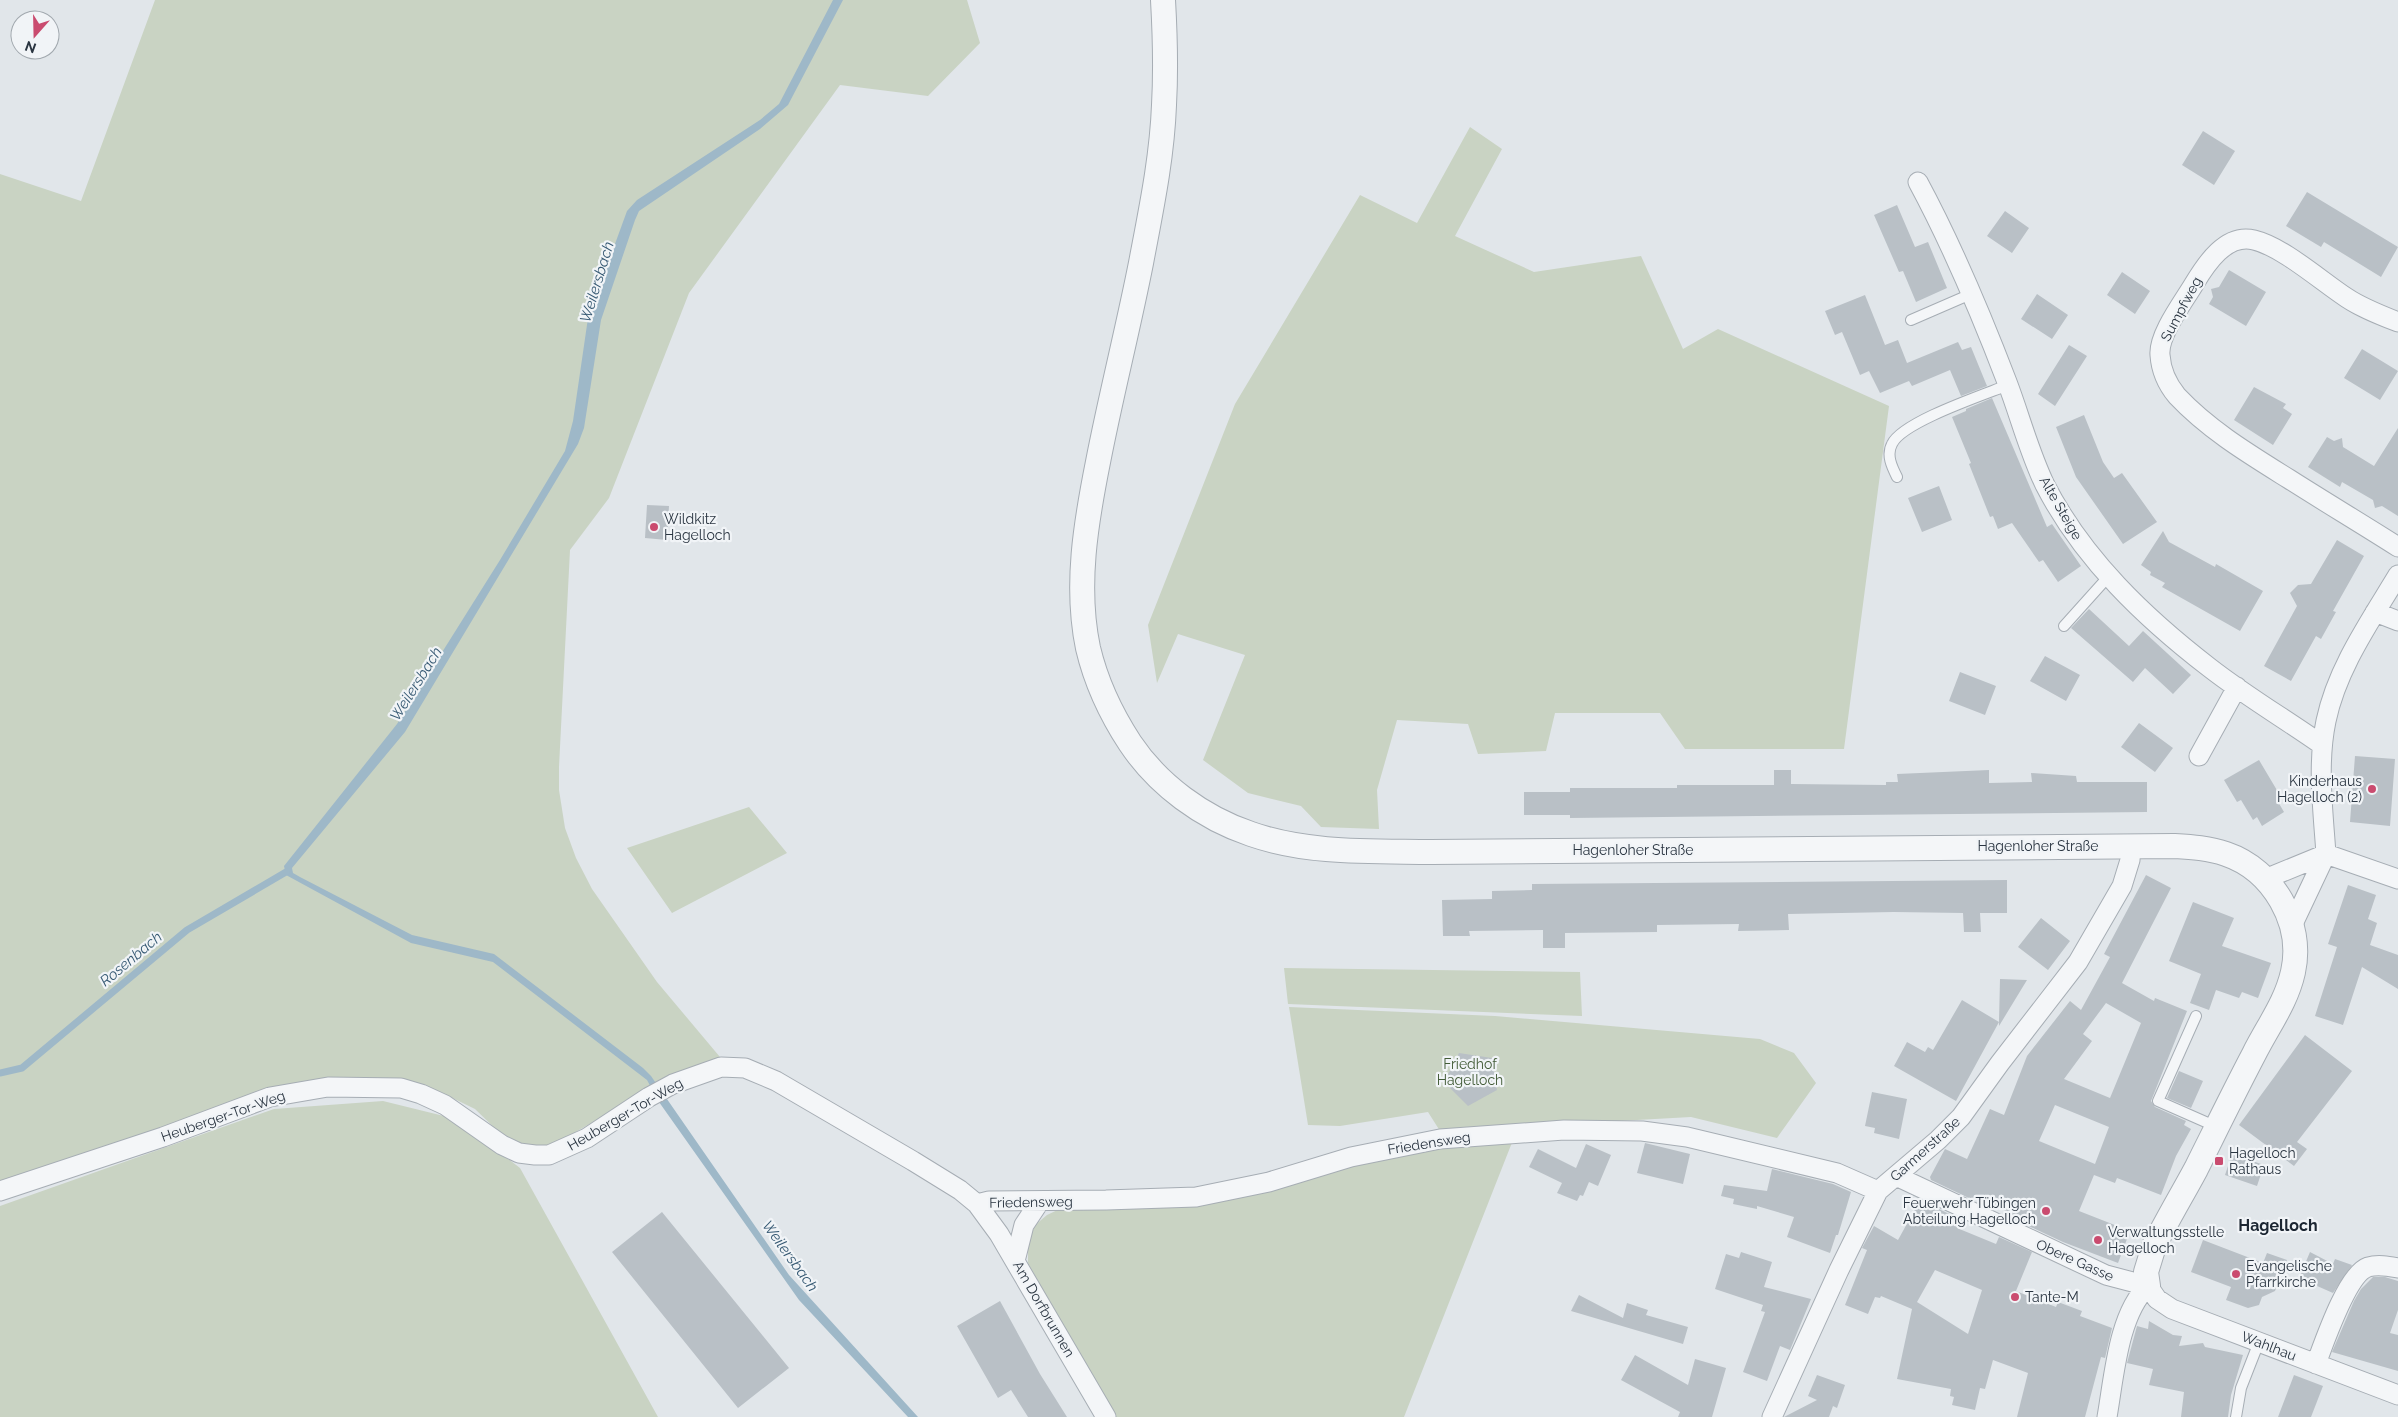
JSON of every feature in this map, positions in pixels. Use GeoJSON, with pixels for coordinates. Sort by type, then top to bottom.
{"type":"FeatureCollection","features":[{"type":"Feature","properties":{"kind":"street","name":"Hagenloher Straße"},"geometry":{"type":"LineString","coordinates":[[1163,0],[1165,79],[1161,141],[1141,264],[1090,502],[1082,572],[1088,645],[1101,690],[1121,730],[1145,764],[1186,800],[1224,823],[1251,834],[1297,845],[1354,851],[2174,846],[2208,849],[2227,854],[2247,864],[2265,879],[2286,908],[2292,926],[2295,952],[2287,991],[2152,1251],[2146,1272],[2148,1286]]}},
{"type":"Feature","properties":{"kind":"street","name":"Alte Steige"},"geometry":{"type":"LineString","coordinates":[[1918,182],[1941,226],[1971,294],[2045,484],[2079,540],[2108,577],[2178,642],[2237,687],[2322,745]]}},
{"type":"Feature","properties":{"kind":"street","name":"Sumpfweg"},"geometry":{"type":"LineString","coordinates":[[2398,322],[2348,299],[2301,265],[2271,247],[2253,240],[2233,242],[2216,252],[2201,273],[2166,332],[2160,352],[2163,375],[2176,395],[2204,421],[2237,447],[2398,547]]}},
{"type":"Feature","properties":{"kind":"street"},"geometry":{"type":"LineString","coordinates":[[2292,926],[2326,854],[2322,800],[2322,745],[2326,719],[2345,670],[2375,612],[2398,574]]}},
{"type":"Feature","properties":{"kind":"street"},"geometry":{"type":"LineString","coordinates":[[2375,612],[2398,621]]}},
{"type":"Feature","properties":{"kind":"street"},"geometry":{"type":"LineString","coordinates":[[2199,756],[2237,687]]}},
{"type":"Feature","properties":{"kind":"street","name":"Garmerstraße"},"geometry":{"type":"LineString","coordinates":[[1772,1417],[1843,1261],[1878,1191],[1961,1117],[2005,1056],[2078,962],[2122,886],[2130,860],[2131,846]]}},
{"type":"Feature","properties":{"kind":"street"},"geometry":{"type":"LineString","coordinates":[[2265,879],[2326,854],[2398,880]]}},
{"type":"Feature","properties":{"kind":"street","name":"Heuberger-Tor-Weg"},"geometry":{"type":"LineString","coordinates":[[0,1191],[163,1137],[270,1097],[328,1087],[401,1088],[421,1094],[445,1105],[510,1149],[535,1156],[549,1154],[587,1138],[649,1097],[673,1084],[710,1070],[732,1067],[760,1073],[776,1081],[913,1161],[960,1190],[977,1204]]}},
{"type":"Feature","properties":{"kind":"street","name":"Friedensweg"},"geometry":{"type":"LineString","coordinates":[[977,1204],[990,1201],[1196,1197],[1269,1182],[1351,1157],[1440,1139],[1574,1130],[1642,1131],[1687,1137],[1837,1173],[1878,1191]]}},
{"type":"Feature","properties":{"kind":"street","name":"Obere Gasse"},"geometry":{"type":"LineString","coordinates":[[1896,1176],[2106,1275],[2148,1286]]}},
{"type":"Feature","properties":{"kind":"street"},"geometry":{"type":"LineString","coordinates":[[1015,1261],[1024,1225],[1040,1201]]}},
{"type":"Feature","properties":{"kind":"street","name":"Am Dorfbrunnen"},"geometry":{"type":"LineString","coordinates":[[977,1204],[1000,1234],[1106,1417]]}},
{"type":"Feature","properties":{"kind":"street"},"geometry":{"type":"LineString","coordinates":[[2316,1364],[2338,1308],[2359,1272],[2367,1267],[2380,1265],[2398,1268]]}},
{"type":"Feature","properties":{"kind":"street"},"geometry":{"type":"LineString","coordinates":[[2107,1417],[2127,1319],[2140,1293],[2148,1286]]}},
{"type":"Feature","properties":{"kind":"street","name":"Wahlhau"},"geometry":{"type":"LineString","coordinates":[[2148,1286],[2157,1299],[2172,1309],[2398,1395]]}},
{"type":"Feature","properties":{"kind":"lane"},"geometry":{"type":"LineString","coordinates":[[1911,320],[1971,294]]}},
{"type":"Feature","properties":{"kind":"lane"},"geometry":{"type":"LineString","coordinates":[[1897,478],[1890,456],[1890,446],[1896,436],[1935,415],[2008,385]]}},
{"type":"Feature","properties":{"kind":"lane"},"geometry":{"type":"LineString","coordinates":[[2064,626],[2108,577]]}},
{"type":"Feature","properties":{"kind":"lane"},"geometry":{"type":"LineString","coordinates":[[2196,1016],[2158,1101],[2217,1127]]}},
{"type":"Feature","properties":{"kind":"lane"},"geometry":{"type":"LineString","coordinates":[[2236,1417],[2241,1388],[2258,1342]]}},
{"type":"Feature","properties":{"kind":"green space"},"geometry":{"type":"Polygon","coordinates":[[[155,0],[967,0],[980,43],[928,96],[840,85],[689,293],[609,498],[570,550],[559,767],[559,790],[565,828],[576,858],[592,889],[657,982],[725,1063],[614,1110],[551,1146],[539,1148],[510,1143],[475,1109],[438,1091],[389,1080],[321,1080],[0,1183],[0,174],[81,201],[155,0]]]}},
{"type":"Feature","properties":{"kind":"green space"},"geometry":{"type":"Polygon","coordinates":[[[1470,127],[1502,149],[1455,236],[1534,272],[1641,256],[1683,349],[1718,329],[1889,406],[1844,749],[1685,749],[1660,713],[1555,713],[1546,751],[1478,754],[1468,724],[1397,720],[1377,790],[1379,829],[1321,827],[1301,806],[1248,793],[1203,760],[1245,655],[1178,634],[1157,683],[1148,625],[1235,404],[1360,195],[1417,223],[1470,127]]]}},
{"type":"Feature","properties":{"kind":"green space"},"geometry":{"type":"Polygon","coordinates":[[[749,807],[787,853],[672,913],[627,848],[749,807]]]}},
{"type":"Feature","properties":{"kind":"green space"},"geometry":{"type":"Polygon","coordinates":[[[1284,968],[1580,972],[1582,1016],[1288,1004],[1284,968]]]}},
{"type":"Feature","properties":{"kind":"green space","name":"Friedhof Hagelloch"},"geometry":{"type":"Polygon","coordinates":[[[1289,1007],[1495,1016],[1760,1039],[1794,1053],[1816,1083],[1777,1138],[1691,1117],[1440,1131],[1428,1112],[1340,1126],[1308,1125],[1289,1007]]]}},
{"type":"Feature","properties":{"kind":"green space"},"geometry":{"type":"Polygon","coordinates":[[[383,1101],[456,1119],[520,1168],[658,1417],[0,1417],[0,1206],[274,1109],[383,1101]]]}},
{"type":"Feature","properties":{"kind":"green space"},"geometry":{"type":"Polygon","coordinates":[[[1513,1140],[1404,1417],[1113,1417],[1028,1263],[1028,1243],[1034,1226],[1047,1215],[1068,1205],[1196,1204],[1353,1161],[1442,1143],[1513,1140]]]}},
{"type":"Feature","properties":{"kind":"water"},"geometry":{"type":"Polygon","coordinates":[[[833,0],[843,0],[788,105],[760,129],[639,211],[601,320],[584,428],[578,444],[405,732],[292,868],[293,873],[300,877],[412,935],[494,954],[643,1068],[651,1076],[789,1275],[918,1417],[908,1417],[799,1300],[659,1102],[647,1080],[493,962],[411,943],[286,875],[284,866],[397,724],[500,560],[565,451],[573,421],[588,318],[627,211],[637,200],[760,120],[779,104],[833,0]]]}},
{"type":"Feature","properties":{"kind":"building"},"geometry":{"type":"Polygon","coordinates":[[[2203,131],[2235,151],[2214,185],[2182,165],[2203,131]]]}},
{"type":"Feature","properties":{"kind":"building"},"geometry":{"type":"Polygon","coordinates":[[[2307,192],[2398,247],[2381,277],[2324,242],[2321,247],[2286,226],[2307,192]]]}},
{"type":"Feature","properties":{"kind":"building"},"geometry":{"type":"Polygon","coordinates":[[[1897,205],[1915,247],[1928,242],[1947,288],[1916,302],[1903,271],[1899,272],[1874,215],[1897,205]]]}},
{"type":"Feature","properties":{"kind":"building"},"geometry":{"type":"Polygon","coordinates":[[[2005,211],[2029,228],[2012,253],[1987,236],[2005,211]]]}},
{"type":"Feature","properties":{"kind":"building"},"geometry":{"type":"Polygon","coordinates":[[[2229,270],[2266,292],[2246,326],[2209,304],[2213,297],[2211,289],[2219,287],[2229,270]]]}},
{"type":"Feature","properties":{"kind":"building"},"geometry":{"type":"Polygon","coordinates":[[[2122,272],[2150,291],[2135,314],[2107,295],[2122,272]]]}},
{"type":"Feature","properties":{"kind":"building"},"geometry":{"type":"Polygon","coordinates":[[[2037,294],[2068,315],[2052,339],[2021,319],[2037,294]]]}},
{"type":"Feature","properties":{"kind":"building"},"geometry":{"type":"Polygon","coordinates":[[[1865,295],[1885,345],[1898,340],[1907,363],[1958,342],[1962,350],[1971,347],[1987,386],[1961,396],[1950,370],[1912,386],[1909,381],[1880,393],[1869,371],[1860,375],[1842,332],[1835,335],[1825,311],[1865,295]]]}},
{"type":"Feature","properties":{"kind":"building"},"geometry":{"type":"Polygon","coordinates":[[[2069,345],[2087,356],[2055,406],[2038,394],[2069,345]]]}},
{"type":"Feature","properties":{"kind":"building"},"geometry":{"type":"Polygon","coordinates":[[[2362,349],[2398,371],[2380,400],[2344,378],[2362,349]]]}},
{"type":"Feature","properties":{"kind":"building"},"geometry":{"type":"Polygon","coordinates":[[[2254,387],[2286,404],[2283,408],[2292,414],[2273,445],[2234,420],[2254,387]]]}},
{"type":"Feature","properties":{"kind":"building"},"geometry":{"type":"Polygon","coordinates":[[[1992,398],[2047,527],[2052,524],[2081,566],[2058,582],[2043,560],[2039,562],[2012,523],[1998,529],[1993,516],[1990,517],[1952,417],[1992,398]]]}},
{"type":"Feature","properties":{"kind":"building"},"geometry":{"type":"Polygon","coordinates":[[[2084,415],[2103,462],[2114,478],[2122,473],[2157,522],[2123,544],[2076,477],[2056,427],[2084,415]]]}},
{"type":"Feature","properties":{"kind":"building"},"geometry":{"type":"Polygon","coordinates":[[[2398,428],[2398,516],[2382,506],[2375,508],[2373,500],[2342,482],[2340,487],[2308,467],[2327,437],[2334,441],[2342,438],[2343,447],[2374,466],[2398,428]]]}},
{"type":"Feature","properties":{"kind":"building"},"geometry":{"type":"Polygon","coordinates":[[[1939,486],[1952,520],[1922,532],[1908,498],[1939,486]]]}},
{"type":"Feature","properties":{"kind":"building"},"geometry":{"type":"Polygon","coordinates":[[[647,505],[669,506],[667,540],[645,538],[647,505]]]}},
{"type":"Feature","properties":{"kind":"building"},"geometry":{"type":"Polygon","coordinates":[[[2163,531],[2169,542],[2215,567],[2216,564],[2263,591],[2240,631],[2162,587],[2165,583],[2150,575],[2151,572],[2141,565],[2163,531]]]}},
{"type":"Feature","properties":{"kind":"building"},"geometry":{"type":"Polygon","coordinates":[[[2337,540],[2364,556],[2333,611],[2336,612],[2321,639],[2316,636],[2291,681],[2264,666],[2297,606],[2290,593],[2298,585],[2311,584],[2337,540]]]}},
{"type":"Feature","properties":{"kind":"building"},"geometry":{"type":"Polygon","coordinates":[[[2089,609],[2129,646],[2143,631],[2191,675],[2173,694],[2145,668],[2133,682],[2071,628],[2089,609]]]}},
{"type":"Feature","properties":{"kind":"building"},"geometry":{"type":"Polygon","coordinates":[[[2045,656],[2080,675],[2066,701],[2030,681],[2045,656]]]}},
{"type":"Feature","properties":{"kind":"building"},"geometry":{"type":"Polygon","coordinates":[[[1960,672],[1996,686],[1985,715],[1949,701],[1960,672]]]}},
{"type":"Feature","properties":{"kind":"building"},"geometry":{"type":"Polygon","coordinates":[[[2139,723],[2173,748],[2155,772],[2121,747],[2139,723]]]}},
{"type":"Feature","properties":{"kind":"building","name":"Kinderhaus Hagelloch (2)"},"geometry":{"type":"Polygon","coordinates":[[[2355,756],[2395,759],[2390,826],[2350,822],[2355,756]]]}},
{"type":"Feature","properties":{"kind":"building"},"geometry":{"type":"Polygon","coordinates":[[[2259,760],[2281,797],[2277,800],[2284,812],[2262,826],[2257,817],[2253,820],[2241,800],[2237,802],[2224,780],[2259,760]]]}},
{"type":"Feature","properties":{"kind":"building"},"geometry":{"type":"Polygon","coordinates":[[[1774,770],[1791,770],[1791,784],[1886,785],[1886,782],[1898,782],[1897,774],[1989,770],[1989,783],[2032,782],[2031,773],[2076,776],[2077,782],[2147,782],[2147,812],[1570,818],[1570,815],[1524,815],[1524,792],[1570,792],[1570,788],[1677,788],[1677,785],[1774,785],[1774,770]]]}},
{"type":"Feature","properties":{"kind":"building"},"geometry":{"type":"Polygon","coordinates":[[[2146,875],[2171,888],[2122,983],[2154,1001],[2155,998],[2187,1011],[2151,1101],[2155,1107],[2186,1121],[2184,1125],[2191,1129],[2176,1156],[2161,1195],[2117,1178],[2115,1183],[2094,1175],[2079,1211],[2130,1231],[2118,1263],[2063,1242],[2007,1216],[2008,1212],[1974,1197],[1973,1200],[1931,1180],[1930,1177],[1945,1149],[1967,1159],[1990,1109],[2004,1115],[2027,1056],[2070,1001],[2081,1010],[2110,957],[2104,954],[2146,875]],[[2106,1003],[2083,1034],[2092,1041],[2064,1079],[2110,1098],[2141,1023],[2106,1003]],[[2055,1105],[2039,1141],[2095,1164],[2109,1127],[2055,1105]]]}},
{"type":"Feature","properties":{"kind":"building"},"geometry":{"type":"Polygon","coordinates":[[[2007,880],[2007,913],[1980,913],[1981,932],[1964,932],[1963,913],[1894,912],[1788,914],[1789,930],[1738,931],[1739,924],[1657,925],[1657,932],[1565,933],[1565,948],[1543,948],[1543,930],[1469,931],[1470,936],[1443,936],[1442,900],[1492,899],[1492,891],[1532,890],[1532,884],[2007,880]]]}},
{"type":"Feature","properties":{"kind":"building"},"geometry":{"type":"Polygon","coordinates":[[[2348,885],[2376,895],[2368,919],[2377,923],[2370,945],[2398,955],[2398,989],[2362,967],[2343,1025],[2315,1016],[2337,947],[2328,944],[2348,885]]]}},
{"type":"Feature","properties":{"kind":"building"},"geometry":{"type":"Polygon","coordinates":[[[2193,902],[2234,918],[2222,946],[2271,963],[2258,998],[2242,992],[2239,998],[2216,990],[2209,1010],[2190,1003],[2201,974],[2169,961],[2193,902]]]}},
{"type":"Feature","properties":{"kind":"building"},"geometry":{"type":"Polygon","coordinates":[[[2041,918],[2070,941],[2048,970],[2018,947],[2041,918]]]}},
{"type":"Feature","properties":{"kind":"building"},"geometry":{"type":"Polygon","coordinates":[[[2000,979],[2027,980],[1999,1026],[2000,979]]]}},
{"type":"Feature","properties":{"kind":"building"},"geometry":{"type":"Polygon","coordinates":[[[1962,1000],[1999,1022],[1956,1101],[1894,1066],[1907,1042],[1925,1052],[1928,1047],[1933,1050],[1962,1000]]]}},
{"type":"Feature","properties":{"kind":"building"},"geometry":{"type":"Polygon","coordinates":[[[2305,1035],[2352,1071],[2297,1142],[2307,1149],[2294,1166],[2239,1125],[2305,1035]]]}},
{"type":"Feature","properties":{"kind":"building"},"geometry":{"type":"Polygon","coordinates":[[[1459,1053],[1492,1058],[1497,1090],[1468,1106],[1444,1082],[1459,1053]]]}},
{"type":"Feature","properties":{"kind":"building"},"geometry":{"type":"Polygon","coordinates":[[[2179,1071],[2203,1081],[2191,1108],[2167,1098],[2179,1071]]]}},
{"type":"Feature","properties":{"kind":"building"},"geometry":{"type":"Polygon","coordinates":[[[1872,1092],[1907,1099],[1899,1139],[1874,1133],[1875,1128],[1865,1126],[1872,1092]]]}},
{"type":"Feature","properties":{"kind":"building"},"geometry":{"type":"Polygon","coordinates":[[[1645,1143],[1690,1154],[1683,1184],[1637,1173],[1645,1143]]]}},
{"type":"Feature","properties":{"kind":"building"},"geometry":{"type":"Polygon","coordinates":[[[1586,1144],[1611,1155],[1598,1186],[1589,1182],[1583,1196],[1580,1195],[1577,1201],[1557,1193],[1562,1183],[1529,1167],[1538,1149],[1576,1168],[1586,1144]]]}},
{"type":"Feature","properties":{"kind":"building"},"geometry":{"type":"Polygon","coordinates":[[[2232,1154],[2264,1165],[2257,1186],[2225,1175],[2232,1154]]]}},
{"type":"Feature","properties":{"kind":"building"},"geometry":{"type":"Polygon","coordinates":[[[1772,1169],[1833,1184],[1851,1192],[1838,1235],[1836,1235],[1830,1253],[1787,1237],[1794,1217],[1757,1206],[1757,1209],[1733,1204],[1734,1199],[1721,1196],[1724,1185],[1767,1191],[1772,1169]]]}},
{"type":"Feature","properties":{"kind":"building"},"geometry":{"type":"Polygon","coordinates":[[[1920,1200],[1962,1220],[1957,1228],[1996,1244],[1999,1237],[2032,1252],[2016,1291],[2056,1307],[2058,1302],[2082,1311],[2080,1316],[2112,1328],[2105,1358],[2101,1357],[2085,1417],[2017,1417],[2028,1373],[1993,1360],[1985,1389],[1980,1388],[1975,1410],[1952,1405],[1954,1397],[1950,1396],[1951,1389],[1897,1379],[1912,1309],[1881,1296],[1880,1298],[1875,1297],[1868,1314],[1845,1305],[1867,1250],[1862,1248],[1874,1226],[1898,1240],[1920,1200]],[[1935,1270],[1917,1302],[1968,1334],[1982,1290],[1935,1270]]]}},
{"type":"Feature","properties":{"kind":"building"},"geometry":{"type":"Polygon","coordinates":[[[662,1212],[789,1368],[738,1408],[612,1252],[662,1212]]]}},
{"type":"Feature","properties":{"kind":"building","name":"Evangelische Pfarrkirche"},"geometry":{"type":"Polygon","coordinates":[[[2203,1240],[2263,1263],[2267,1253],[2287,1260],[2275,1291],[2262,1297],[2259,1305],[2248,1308],[2226,1300],[2231,1287],[2191,1272],[2203,1240]]]}},
{"type":"Feature","properties":{"kind":"building"},"geometry":{"type":"Polygon","coordinates":[[[1741,1252],[1772,1262],[1764,1287],[1811,1299],[1790,1350],[1780,1346],[1767,1381],[1743,1372],[1765,1312],[1761,1311],[1763,1305],[1715,1289],[1726,1254],[1739,1258],[1741,1252]]]}},
{"type":"Feature","properties":{"kind":"building"},"geometry":{"type":"Polygon","coordinates":[[[2310,1252],[2333,1264],[2335,1259],[2352,1265],[2333,1293],[2299,1278],[2310,1252]]]}},
{"type":"Feature","properties":{"kind":"building"},"geometry":{"type":"Polygon","coordinates":[[[2373,1277],[2385,1277],[2398,1281],[2398,1310],[2390,1333],[2398,1335],[2398,1371],[2332,1352],[2354,1301],[2361,1289],[2373,1277]]]}},
{"type":"Feature","properties":{"kind":"building"},"geometry":{"type":"Polygon","coordinates":[[[1579,1295],[1623,1318],[1627,1303],[1648,1310],[1646,1315],[1688,1327],[1683,1344],[1571,1311],[1579,1295]]]}},
{"type":"Feature","properties":{"kind":"building"},"geometry":{"type":"Polygon","coordinates":[[[1000,1301],[1040,1374],[1067,1417],[1028,1417],[1011,1390],[998,1398],[957,1326],[1000,1301]]]}},
{"type":"Feature","properties":{"kind":"building"},"geometry":{"type":"Polygon","coordinates":[[[2149,1321],[2173,1335],[2182,1336],[2179,1346],[2203,1343],[2205,1347],[2243,1355],[2231,1395],[2228,1417],[2181,1417],[2184,1392],[2149,1385],[2153,1369],[2127,1363],[2137,1326],[2148,1329],[2149,1321]]]}},
{"type":"Feature","properties":{"kind":"building"},"geometry":{"type":"Polygon","coordinates":[[[1635,1355],[1688,1385],[1695,1359],[1726,1368],[1712,1417],[1678,1417],[1680,1412],[1621,1380],[1635,1355]]]}},
{"type":"Feature","properties":{"kind":"building"},"geometry":{"type":"Polygon","coordinates":[[[1817,1375],[1845,1385],[1837,1408],[1833,1406],[1829,1417],[1784,1417],[1817,1400],[1808,1396],[1817,1375]]]}},
{"type":"Feature","properties":{"kind":"building"},"geometry":{"type":"Polygon","coordinates":[[[2294,1375],[2323,1386],[2311,1417],[2278,1417],[2294,1375]]]}},
{"type":"Feature","properties":{"kind":"waterway","name":"Rosenbach"},"geometry":{"type":"LineString","coordinates":[[0,1073],[22,1068],[187,930],[286,872]]}},
{"type":"Feature","properties":{"kind":"place","name":"Wildkitz Hagelloch"},"geometry":{"type":"Point","coordinates":[654,527]}},
{"type":"Feature","properties":{"kind":"place","name":"Kinderhaus Hagelloch (2)"},"geometry":{"type":"Point","coordinates":[2372,789]}},
{"type":"Feature","properties":{"kind":"place","name":"Hagelloch Rathaus"},"geometry":{"type":"Point","coordinates":[2219,1161]}},
{"type":"Feature","properties":{"kind":"place","name":"Feuerwehr Tübingen Abteilung Hagelloch"},"geometry":{"type":"Point","coordinates":[2046,1211]}},
{"type":"Feature","properties":{"kind":"place","name":"Verwaltungsstelle Hagelloch"},"geometry":{"type":"Point","coordinates":[2098,1240]}},
{"type":"Feature","properties":{"kind":"place","name":"Evangelische Pfarrkirche"},"geometry":{"type":"Point","coordinates":[2236,1274]}},
{"type":"Feature","properties":{"kind":"place","name":"Tante-M"},"geometry":{"type":"Point","coordinates":[2015,1297]}},
{"type":"Feature","properties":{"kind":"district","name":"Hagelloch"},"geometry":{"type":"Point","coordinates":[2278,1225]}},
{"type":"Feature","properties":{"kind":"water label","name":"Weilersbach"},"geometry":{"type":"Point","coordinates":[597,282]}},
{"type":"Feature","properties":{"kind":"water label","name":"Weilersbach"},"geometry":{"type":"Point","coordinates":[416,684]}},
{"type":"Feature","properties":{"kind":"water label","name":"Weilersbach"},"geometry":{"type":"Point","coordinates":[790,1256]}}]}
